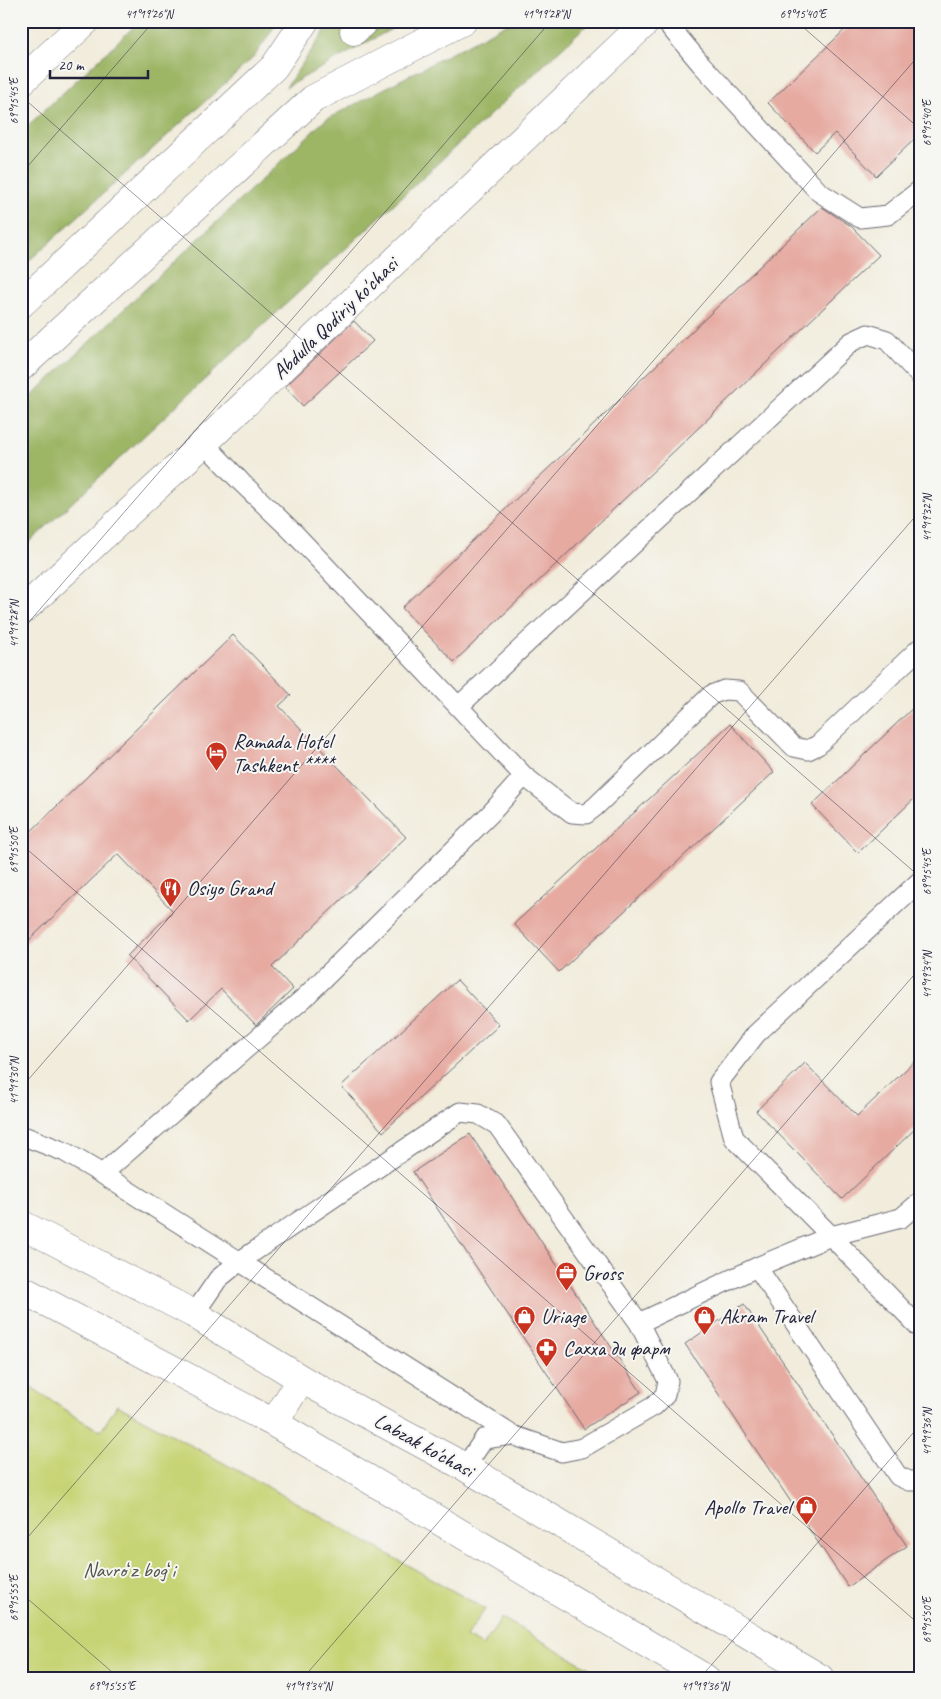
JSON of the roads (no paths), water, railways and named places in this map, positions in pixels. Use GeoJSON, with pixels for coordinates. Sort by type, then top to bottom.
{"type":"FeatureCollection","features":[{"type":"Feature","properties":{"kind":"main road"},"geometry":{"type":"LineString","coordinates":[[21,82],[86,21]]}},
{"type":"Feature","properties":{"kind":"main road"},"geometry":{"type":"LineString","coordinates":[[21,304],[274,67],[305,21]]}},
{"type":"Feature","properties":{"kind":"main road"},"geometry":{"type":"LineString","coordinates":[[21,367],[312,99],[464,21]]}},
{"type":"Feature","properties":{"kind":"main road","name":"Abdulla Qodiriy ko'chasi"},"geometry":{"type":"LineString","coordinates":[[21,612],[204,443],[647,21]]}},
{"type":"Feature","properties":{"kind":"main road","name":"Labzak ko'chasi"},"geometry":{"type":"LineString","coordinates":[[21,1224],[194,1314],[301,1379],[465,1468],[812,1676]]}},
{"type":"Feature","properties":{"kind":"main road"},"geometry":{"type":"LineString","coordinates":[[21,1289],[274,1423],[705,1678]]}},
{"type":"Feature","properties":{"kind":"main road"},"geometry":{"type":"LineString","coordinates":[[274,1423],[301,1379]]}},
{"type":"Feature","properties":{"kind":"lane"},"geometry":{"type":"LineString","coordinates":[[665,21],[707,71],[819,192],[860,218],[888,215],[920,190]]}},
{"type":"Feature","properties":{"kind":"lane"},"geometry":{"type":"LineString","coordinates":[[459,706],[851,342],[868,334],[887,340],[920,376]]}},
{"type":"Feature","properties":{"kind":"lane"},"geometry":{"type":"LineString","coordinates":[[204,443],[240,482],[293,532],[524,776],[572,813],[586,814],[595,807],[711,695],[724,690],[739,691],[794,747],[808,750],[818,745],[920,648]]}},
{"type":"Feature","properties":{"kind":"lane"},"geometry":{"type":"LineString","coordinates":[[102,1174],[304,998],[491,813],[524,776]]}},
{"type":"Feature","properties":{"kind":"lane"},"geometry":{"type":"LineString","coordinates":[[920,881],[756,1034],[719,1082],[734,1138],[920,1328]]}},
{"type":"Feature","properties":{"kind":"lane"},"geometry":{"type":"LineString","coordinates":[[21,1135],[65,1152],[102,1174],[240,1261],[512,1435],[562,1452],[582,1448],[654,1406],[665,1395],[668,1381],[639,1323],[497,1125],[478,1114],[460,1112],[240,1261],[218,1279],[194,1314]]}},
{"type":"Feature","properties":{"kind":"lane"},"geometry":{"type":"LineString","coordinates":[[639,1323],[758,1267],[831,1236],[901,1218],[920,1202]]}},
{"type":"Feature","properties":{"kind":"lane"},"geometry":{"type":"LineString","coordinates":[[758,1267],[898,1476],[909,1480],[920,1480]]}},
{"type":"Feature","properties":{"kind":"lane"},"geometry":{"type":"LineString","coordinates":[[465,1468],[484,1438],[512,1435]]}},
{"type":"Feature","properties":{"kind":"place","name":"Ramada Hotel Tashkent ****"},"geometry":{"type":"Point","coordinates":[217,772]}},
{"type":"Feature","properties":{"kind":"place","name":"Osiyo Grand"},"geometry":{"type":"Point","coordinates":[171,907]}},
{"type":"Feature","properties":{"kind":"place","name":"Gross"},"geometry":{"type":"Point","coordinates":[567,1292]}},
{"type":"Feature","properties":{"kind":"place","name":"Uriage"},"geometry":{"type":"Point","coordinates":[525,1335]}},
{"type":"Feature","properties":{"kind":"place","name":"Akram Travel"},"geometry":{"type":"Point","coordinates":[704,1335]}},
{"type":"Feature","properties":{"kind":"place","name":"Сахха ди фарм"},"geometry":{"type":"Point","coordinates":[547,1367]}},
{"type":"Feature","properties":{"kind":"place","name":"Apollo Travel"},"geometry":{"type":"Point","coordinates":[807,1526]}},
{"type":"Feature","properties":{"kind":"park label","name":"Navroʻz bogʻi"},"geometry":{"type":"Point","coordinates":[129,1570]}}]}
